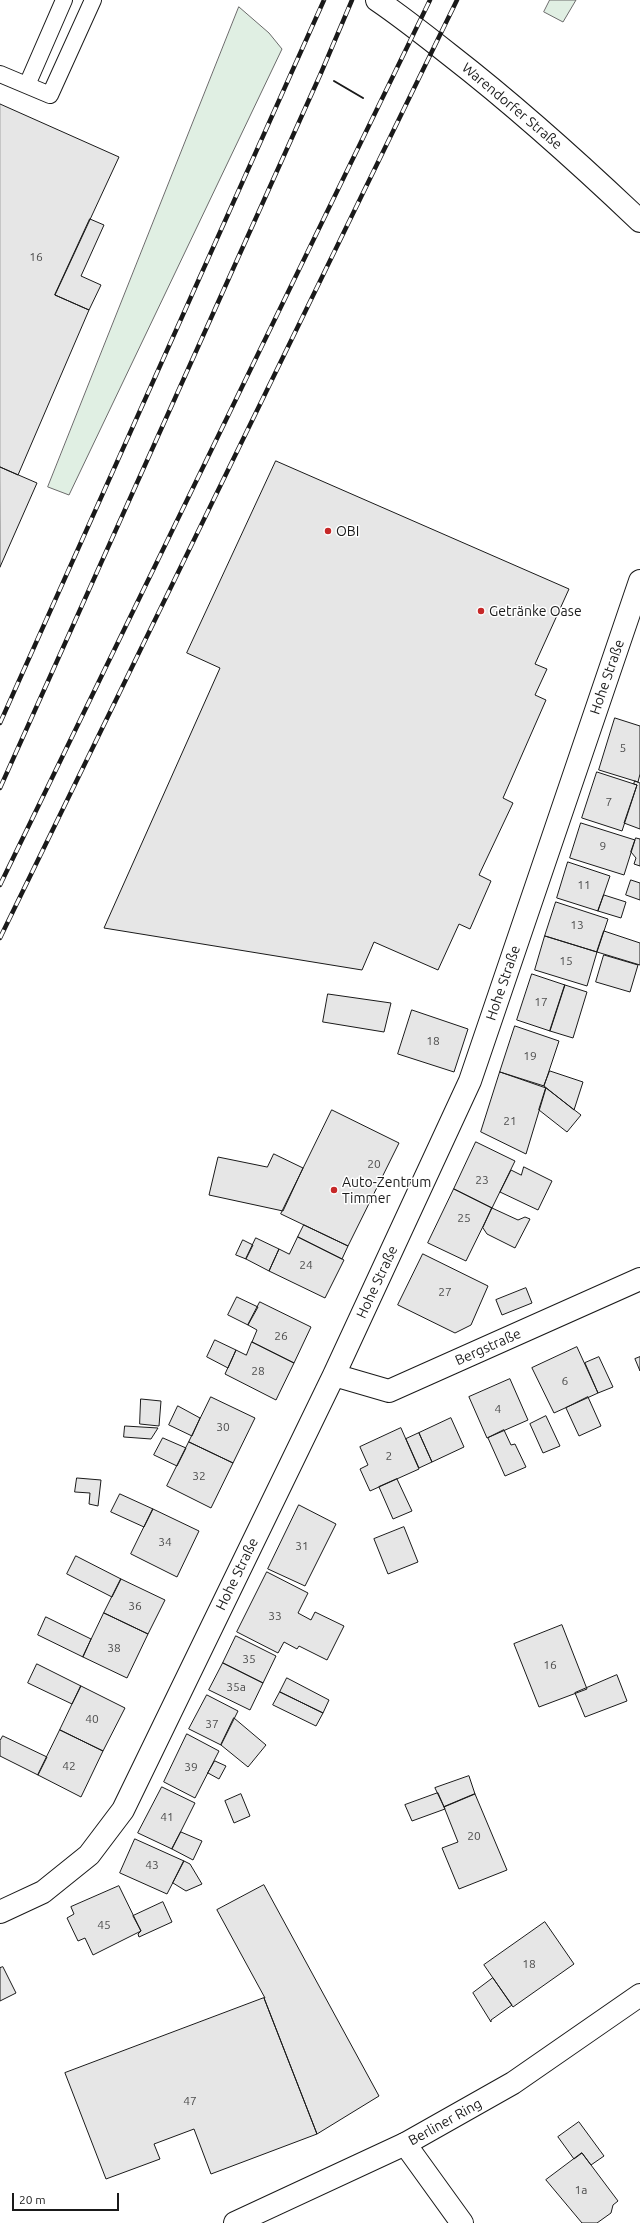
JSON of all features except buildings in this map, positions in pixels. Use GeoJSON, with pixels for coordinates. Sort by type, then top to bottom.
{"type":"FeatureCollection","features":[{"type":"Feature","properties":{"kind":"street","name":"Warendorfer Straße"},"geometry":{"type":"LineString","coordinates":[[377,0],[495,90],[565,150],[640,221]]}},
{"type":"Feature","properties":{"kind":"street","name":"Hohe Straße"},"geometry":{"type":"LineString","coordinates":[[0,1912],[43,1892],[89,1855],[122,1810],[334,1375],[470,1081],[640,581]]}},
{"type":"Feature","properties":{"kind":"street","name":"Bergstraße"},"geometry":{"type":"LineString","coordinates":[[334,1375],[389,1391],[640,1279]]}},
{"type":"Feature","properties":{"kind":"street","name":"Berliner Ring"},"geometry":{"type":"LineString","coordinates":[[235,2223],[405,2144],[513,2083],[640,1996]]}},
{"type":"Feature","properties":{"kind":"street"},"geometry":{"type":"LineString","coordinates":[[405,2144],[462,2223]]}},
{"type":"Feature","properties":{"kind":"lane"},"geometry":{"type":"LineString","coordinates":[[27,85],[64,0]]}},
{"type":"Feature","properties":{"kind":"lane"},"geometry":{"type":"LineString","coordinates":[[0,74],[50,95],[93,0]]}},
{"type":"Feature","properties":{"kind":"green space"},"geometry":{"type":"Polygon","coordinates":[[[550,0],[576,0],[563,22],[544,12],[550,0]]]}},
{"type":"Feature","properties":{"kind":"green space"},"geometry":{"type":"Polygon","coordinates":[[[239,7],[269,33],[282,49],[69,495],[48,487],[239,7]]]}},
{"type":"Feature","properties":{"kind":"railway"},"geometry":{"type":"LineString","coordinates":[[0,723],[324,0]]}},
{"type":"Feature","properties":{"kind":"railway"},"geometry":{"type":"LineString","coordinates":[[0,788],[321,73],[352,0]]}},
{"type":"Feature","properties":{"kind":"railway"},"geometry":{"type":"LineString","coordinates":[[0,885],[430,0]]}},
{"type":"Feature","properties":{"kind":"railway"},"geometry":{"type":"LineString","coordinates":[[0,938],[457,0]]}},
{"type":"Feature","properties":{"kind":"wall"},"geometry":{"type":"LineString","coordinates":[[334,81],[363,98]]}},
{"type":"Feature","properties":{"kind":"place","name":"OBI"},"geometry":{"type":"Point","coordinates":[328,531]}},
{"type":"Feature","properties":{"kind":"place","name":"Getränke Oase"},"geometry":{"type":"Point","coordinates":[481,611]}},
{"type":"Feature","properties":{"kind":"place","name":"Auto-Zentrum Timmer"},"geometry":{"type":"Point","coordinates":[334,1190]}}]}
